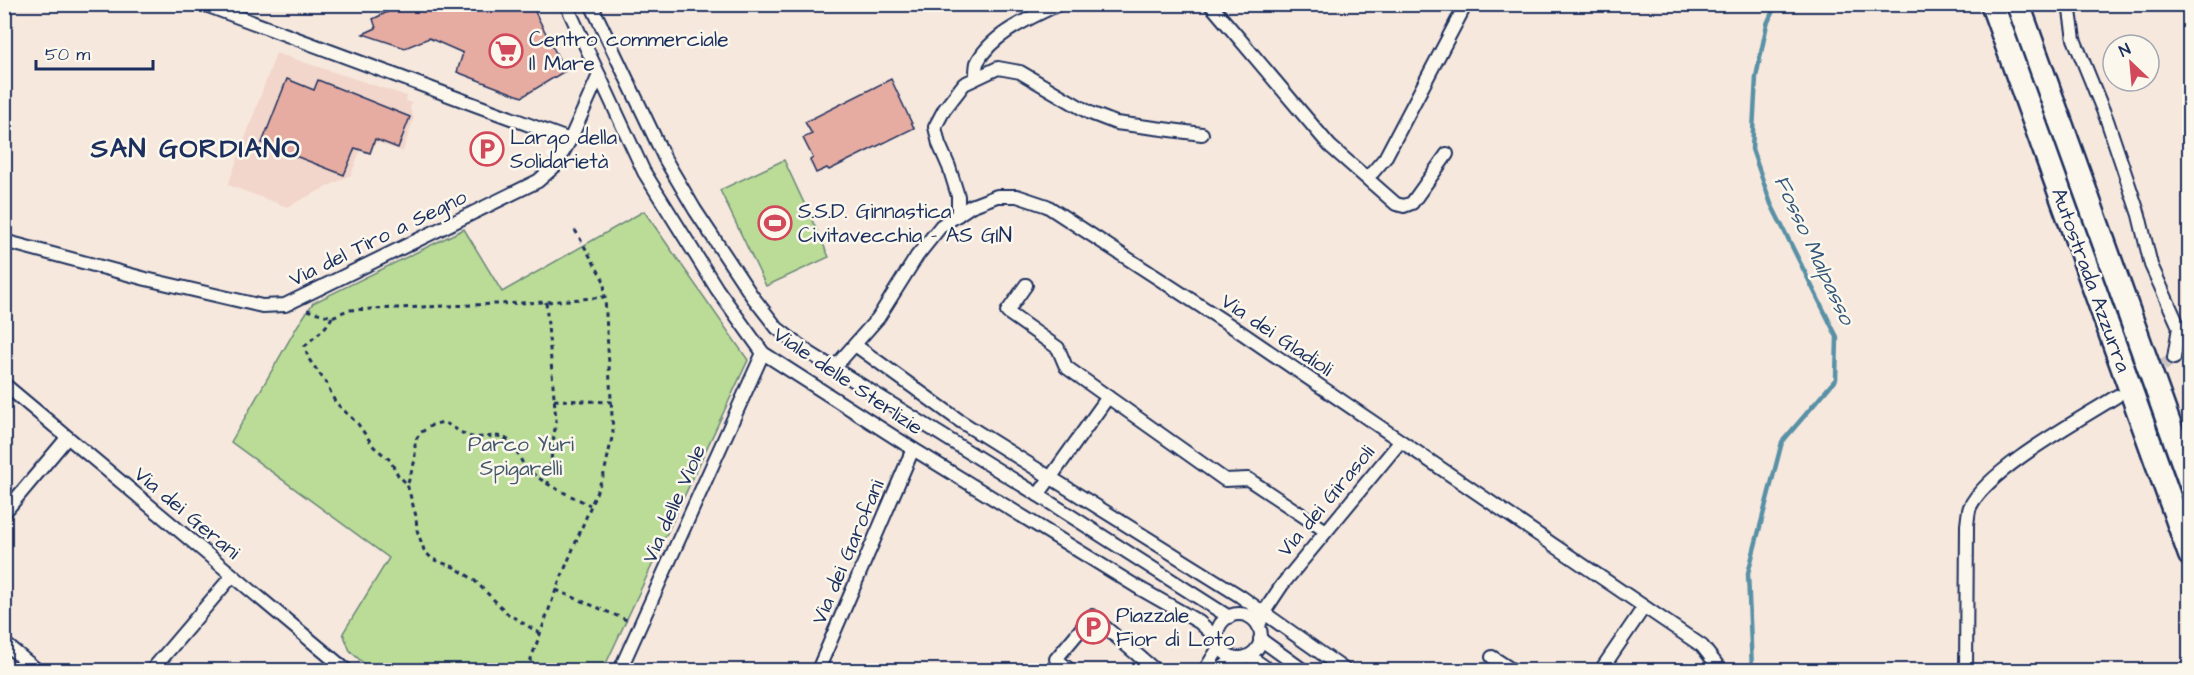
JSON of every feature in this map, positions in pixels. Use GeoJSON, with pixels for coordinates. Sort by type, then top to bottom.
{"type":"FeatureCollection","features":[{"type":"Feature","properties":{"kind":"highway","name":"Autostrada Azzurra"},"geometry":{"type":"LineString","coordinates":[[1992,4],[2190,555]]}},
{"type":"Feature","properties":{"kind":"highway","name":"Autostrada Azzurra"},"geometry":{"type":"LineString","coordinates":[[2018,4],[2190,482]]}},
{"type":"Feature","properties":{"kind":"street"},"geometry":{"type":"LineString","coordinates":[[203,4],[570,140]]}},
{"type":"Feature","properties":{"kind":"street","name":"Viale delle Sterlizie"},"geometry":{"type":"LineString","coordinates":[[566,4],[644,172],[717,289],[763,353],[1138,588],[1199,622],[1218,642]]}},
{"type":"Feature","properties":{"kind":"street","name":"Viale delle Sterlizie"},"geometry":{"type":"LineString","coordinates":[[591,4],[665,159],[695,210],[752,296],[777,328],[808,352],[1228,617]]}},
{"type":"Feature","properties":{"kind":"street"},"geometry":{"type":"LineString","coordinates":[[976,77],[976,64],[989,48],[1008,31],[1059,4]]}},
{"type":"Feature","properties":{"kind":"street"},"geometry":{"type":"LineString","coordinates":[[1210,4],[1330,146],[1396,204],[1404,206],[1412,203],[1447,154]]}},
{"type":"Feature","properties":{"kind":"street"},"geometry":{"type":"LineString","coordinates":[[1366,177],[1385,158],[1466,4]]}},
{"type":"Feature","properties":{"kind":"street"},"geometry":{"type":"LineString","coordinates":[[2069,4],[2074,39],[2108,120],[2139,215],[2151,265],[2179,327],[2174,358]]}},
{"type":"Feature","properties":{"kind":"street"},"geometry":{"type":"LineString","coordinates":[[958,215],[958,196],[935,127],[944,110],[964,84],[998,68],[1020,72],[1090,113],[1116,123],[1202,134]]}},
{"type":"Feature","properties":{"kind":"street","name":"Via del Tiro a Segno"},"geometry":{"type":"LineString","coordinates":[[4,241],[146,279],[262,306],[285,305],[538,181],[555,166],[570,140],[599,75]]}},
{"type":"Feature","properties":{"kind":"street","name":"Via dei Gladioli"},"geometry":{"type":"LineString","coordinates":[[834,368],[878,318],[917,256],[941,226],[971,206],[997,196],[1017,196],[1047,206],[1239,332],[1702,646],[1717,665],[1718,670]]}},
{"type":"Feature","properties":{"kind":"street"},"geometry":{"type":"LineString","coordinates":[[1026,285],[1007,312],[1058,348],[1066,367],[1225,480],[1248,479],[1326,531]]}},
{"type":"Feature","properties":{"kind":"street","name":"Viale delle Sterlizie"},"geometry":{"type":"LineString","coordinates":[[855,345],[960,421],[1261,609],[1345,670]]}},
{"type":"Feature","properties":{"kind":"street","name":"Via delle Viole"},"geometry":{"type":"LineString","coordinates":[[620,670],[763,353]]}},
{"type":"Feature","properties":{"kind":"street","name":"Via dei Gerani"},"geometry":{"type":"LineString","coordinates":[[4,384],[346,670]]}},
{"type":"Feature","properties":{"kind":"street"},"geometry":{"type":"LineString","coordinates":[[1966,670],[1967,525],[1970,507],[1983,489],[2013,462],[2118,396]]}},
{"type":"Feature","properties":{"kind":"street"},"geometry":{"type":"LineString","coordinates":[[1038,495],[1108,397]]}},
{"type":"Feature","properties":{"kind":"street"},"geometry":{"type":"LineString","coordinates":[[4,513],[67,438]]}},
{"type":"Feature","properties":{"kind":"street","name":"Via dei Girasoli"},"geometry":{"type":"LineString","coordinates":[[1244,615],[1261,609],[1400,442]]}},
{"type":"Feature","properties":{"kind":"street","name":"Via dei Garofani"},"geometry":{"type":"LineString","coordinates":[[818,670],[913,449]]}},
{"type":"Feature","properties":{"kind":"street"},"geometry":{"type":"LineString","coordinates":[[152,670],[232,576]]}},
{"type":"Feature","properties":{"kind":"street"},"geometry":{"type":"LineString","coordinates":[[1601,670],[1644,607]]}},
{"type":"Feature","properties":{"kind":"street","name":"Via dei Girasoli"},"geometry":{"type":"LineString","coordinates":[[1258,626],[1261,609]]}},
{"type":"Feature","properties":{"kind":"street"},"geometry":{"type":"LineString","coordinates":[[1205,670],[1218,642],[1218,630],[1228,617],[1244,615],[1253,620],[1258,626],[1260,639],[1256,650],[1219,670]]}},
{"type":"Feature","properties":{"kind":"street"},"geometry":{"type":"LineString","coordinates":[[1070,670],[1056,659],[1092,616],[1154,669],[1152,670]]}},
{"type":"Feature","properties":{"kind":"street"},"geometry":{"type":"LineString","coordinates":[[1260,639],[1303,670]]}},
{"type":"Feature","properties":{"kind":"street"},"geometry":{"type":"LineString","coordinates":[[1218,642],[1225,653],[1243,657],[1269,670]]}},
{"type":"Feature","properties":{"kind":"street"},"geometry":{"type":"LineString","coordinates":[[4,643],[37,670]]}},
{"type":"Feature","properties":{"kind":"street"},"geometry":{"type":"LineString","coordinates":[[1492,657],[1512,670]]}},
{"type":"Feature","properties":{"kind":"path"},"geometry":{"type":"LineString","coordinates":[[527,670],[556,590],[604,474],[613,433],[613,402],[604,281],[575,230]]}},
{"type":"Feature","properties":{"kind":"path"},"geometry":{"type":"LineString","coordinates":[[541,634],[508,614],[473,579],[454,567],[432,559],[424,550],[407,484],[398,475],[390,460],[374,447],[358,424],[335,402],[327,384],[308,358],[305,346],[325,329],[332,317],[348,310],[546,302],[605,297]]}},
{"type":"Feature","properties":{"kind":"path"},"geometry":{"type":"LineString","coordinates":[[546,302],[556,420],[548,484]]}},
{"type":"Feature","properties":{"kind":"path"},"geometry":{"type":"LineString","coordinates":[[285,305],[332,317]]}},
{"type":"Feature","properties":{"kind":"path"},"geometry":{"type":"LineString","coordinates":[[554,400],[613,402]]}},
{"type":"Feature","properties":{"kind":"path"},"geometry":{"type":"LineString","coordinates":[[407,484],[415,459],[415,441],[420,433],[432,425],[443,422],[476,438],[493,435],[508,439],[517,450],[523,464],[548,484],[590,505]]}},
{"type":"Feature","properties":{"kind":"path"},"geometry":{"type":"LineString","coordinates":[[556,590],[640,626]]}},
{"type":"Feature","properties":{"kind":"shaded area"},"geometry":{"type":"Polygon","coordinates":[[[276,53],[407,96],[406,101],[412,103],[410,108],[414,118],[403,152],[376,142],[371,154],[360,151],[351,175],[287,207],[228,185],[276,53]]]}},
{"type":"Feature","properties":{"kind":"green space","name":"S.S.D. Ginnastica Civitavecchia - AS GIN"},"geometry":{"type":"Polygon","coordinates":[[[784,160],[829,257],[766,286],[720,190],[784,160]]]}},
{"type":"Feature","properties":{"kind":"green space","name":"Parco Yuri Spigarelli"},"geometry":{"type":"Polygon","coordinates":[[[644,211],[748,360],[603,670],[371,670],[350,651],[343,633],[389,558],[231,442],[298,325],[313,303],[464,229],[502,292],[644,211]]]}},
{"type":"Feature","properties":{"kind":"building","name":"Centro commerciale Il Mare"},"geometry":{"type":"Polygon","coordinates":[[[397,4],[531,4],[565,71],[522,97],[457,72],[463,53],[429,38],[405,48],[363,34],[376,28],[373,19],[398,7],[397,4]]]}},
{"type":"Feature","properties":{"kind":"building"},"geometry":{"type":"Polygon","coordinates":[[[287,79],[314,90],[318,80],[410,117],[398,148],[375,139],[370,153],[355,148],[344,175],[262,143],[287,79]]]}},
{"type":"Feature","properties":{"kind":"building"},"geometry":{"type":"Polygon","coordinates":[[[891,79],[914,128],[829,170],[827,168],[816,173],[810,160],[813,158],[803,138],[812,134],[805,122],[891,79]]]}},
{"type":"Feature","properties":{"kind":"waterway","name":"Fosso Malpasso"},"geometry":{"type":"LineString","coordinates":[[1752,670],[1748,573],[1782,442],[1836,379],[1837,337],[1771,204],[1752,149],[1756,77],[1767,24],[1776,4]]}},
{"type":"Feature","properties":{"kind":"tunnel"},"geometry":{"type":"LineString","coordinates":[[2148,376],[2174,358]]}},
{"type":"Feature","properties":{"kind":"place","name":"Centro commerciale Il Mare"},"geometry":{"type":"Point","coordinates":[506,51]}},
{"type":"Feature","properties":{"kind":"place","name":"Largo della Solidarietà"},"geometry":{"type":"Point","coordinates":[487,149]}},
{"type":"Feature","properties":{"kind":"place","name":"S.S.D. Ginnastica Civitavecchia - AS GIN"},"geometry":{"type":"Point","coordinates":[775,223]}},
{"type":"Feature","properties":{"kind":"place","name":"Piazzale Fior di Loto"},"geometry":{"type":"Point","coordinates":[1093,627]}},
{"type":"Feature","properties":{"kind":"district","name":"SAN GORDIANO"},"geometry":{"type":"Point","coordinates":[196,149]}}]}
